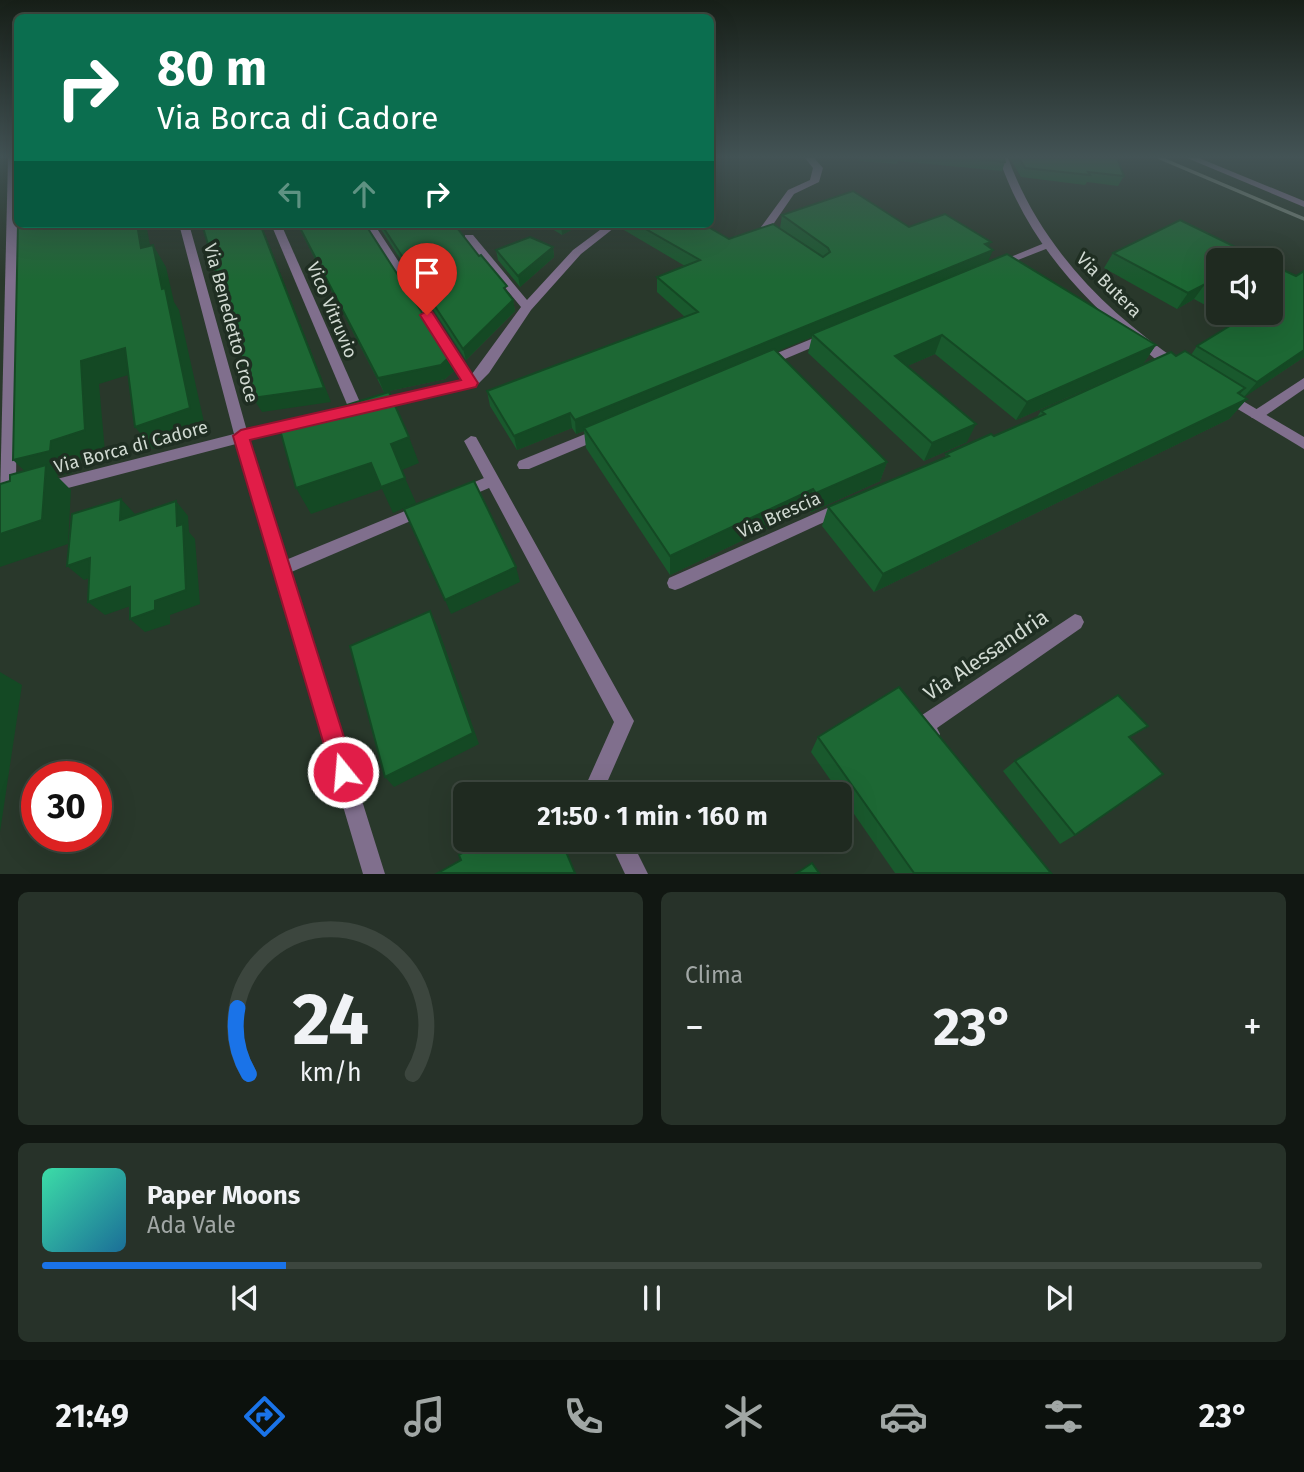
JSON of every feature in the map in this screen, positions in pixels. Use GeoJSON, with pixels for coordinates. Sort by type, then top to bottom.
{"type":"FeatureCollection","features":[{"type":"Feature","properties":{"kind":"street"},"geometry":{"type":"LineString","coordinates":[[13,199],[15,496]]}},
{"type":"Feature","properties":{"kind":"street"},"geometry":{"type":"LineString","coordinates":[[786,199],[766,227],[787,243]]}},
{"type":"Feature","properties":{"kind":"street","name":"Via Butera"},"geometry":{"type":"LineString","coordinates":[[1020,199],[1046,245],[1094,299],[1160,360],[1190,374]]}},
{"type":"Feature","properties":{"kind":"street","name":"Via Benedetto Croce"},"geometry":{"type":"LineString","coordinates":[[185,228],[241,436],[374,873]]}},
{"type":"Feature","properties":{"kind":"street","name":"Vico Vitruvio"},"geometry":{"type":"LineString","coordinates":[[278,228],[349,410],[471,383]]}},
{"type":"Feature","properties":{"kind":"street"},"geometry":{"type":"LineString","coordinates":[[372,228],[471,383],[484,370],[527,307],[577,252],[609,228]]}},
{"type":"Feature","properties":{"kind":"street"},"geometry":{"type":"LineString","coordinates":[[469,237],[527,307]]}},
{"type":"Feature","properties":{"kind":"street"},"geometry":{"type":"LineString","coordinates":[[986,269],[1005,268],[1046,245]]}},
{"type":"Feature","properties":{"kind":"street"},"geometry":{"type":"LineString","coordinates":[[755,367],[832,334]]}},
{"type":"Feature","properties":{"kind":"street"},"geometry":{"type":"LineString","coordinates":[[1116,337],[1160,360]]}},
{"type":"Feature","properties":{"kind":"street"},"geometry":{"type":"LineString","coordinates":[[1257,415],[1304,383]]}},
{"type":"Feature","properties":{"kind":"street"},"geometry":{"type":"LineString","coordinates":[[1212,388],[1304,444]]}},
{"type":"Feature","properties":{"kind":"street","name":"Via Borca di Cadore"},"geometry":{"type":"LineString","coordinates":[[15,496],[305,421]]}},
{"type":"Feature","properties":{"kind":"street"},"geometry":{"type":"LineString","coordinates":[[524,464],[614,427]]}},
{"type":"Feature","properties":{"kind":"street"},"geometry":{"type":"LineString","coordinates":[[471,441],[624,721],[596,782]]}},
{"type":"Feature","properties":{"kind":"street"},"geometry":{"type":"LineString","coordinates":[[282,569],[491,481]]}},
{"type":"Feature","properties":{"kind":"street","name":"Via Brescia"},"geometry":{"type":"LineString","coordinates":[[675,583],[852,503]]}},
{"type":"Feature","properties":{"kind":"street","name":"Via Alessandria"},"geometry":{"type":"LineString","coordinates":[[941,747],[923,726],[1075,622]]}},
{"type":"Feature","properties":{"kind":"street"},"geometry":{"type":"LineString","coordinates":[[626,852],[637,873]]}},
{"type":"Feature","properties":{"kind":"building"},"geometry":{"type":"Polygon","coordinates":[[[830,199],[865,199],[909,227],[945,214],[991,242],[985,244],[993,250],[575,420],[570,413],[514,436],[487,391],[698,312],[657,277],[700,260],[644,228],[710,228],[729,239],[773,224],[823,257],[830,252],[782,215],[830,199]]]}},
{"type":"Feature","properties":{"kind":"building"},"geometry":{"type":"Polygon","coordinates":[[[1180,220],[1237,248],[1206,248],[1206,284],[1188,293],[1113,253],[1180,220]]]}},
{"type":"Feature","properties":{"kind":"building"},"geometry":{"type":"Polygon","coordinates":[[[18,228],[138,228],[141,248],[153,245],[162,289],[165,288],[190,408],[135,427],[125,348],[81,361],[85,430],[51,441],[50,451],[13,460],[18,228]]]}},
{"type":"Feature","properties":{"kind":"building"},"geometry":{"type":"Polygon","coordinates":[[[203,228],[262,228],[324,388],[253,398],[203,228]]]}},
{"type":"Feature","properties":{"kind":"building"},"geometry":{"type":"Polygon","coordinates":[[[300,228],[368,228],[450,356],[441,365],[378,378],[300,228]]]}},
{"type":"Feature","properties":{"kind":"building"},"geometry":{"type":"Polygon","coordinates":[[[384,228],[457,228],[507,286],[504,288],[513,300],[463,349],[384,228]]]}},
{"type":"Feature","properties":{"kind":"building"},"geometry":{"type":"Polygon","coordinates":[[[530,237],[553,247],[518,276],[496,250],[530,237]]]}},
{"type":"Feature","properties":{"kind":"building"},"geometry":{"type":"Polygon","coordinates":[[[1007,254],[1156,345],[1027,402],[942,335],[895,356],[976,424],[932,443],[812,334],[1007,254]]]}},
{"type":"Feature","properties":{"kind":"building"},"geometry":{"type":"Polygon","coordinates":[[[1283,270],[1296,276],[1304,271],[1304,350],[1257,382],[1197,346],[1231,325],[1283,325],[1283,270]]]}},
{"type":"Feature","properties":{"kind":"building"},"geometry":{"type":"Polygon","coordinates":[[[774,349],[887,462],[816,493],[813,489],[670,556],[584,428],[774,349]]]}},
{"type":"Feature","properties":{"kind":"building"},"geometry":{"type":"Polygon","coordinates":[[[1185,351],[1245,388],[1238,393],[1247,399],[883,574],[828,507],[949,456],[946,454],[991,434],[994,436],[1045,414],[1041,411],[1171,352],[1176,356],[1185,351]]]}},
{"type":"Feature","properties":{"kind":"building"},"geometry":{"type":"Polygon","coordinates":[[[389,392],[409,437],[391,444],[405,478],[381,487],[371,463],[296,488],[279,426],[389,392]]]}},
{"type":"Feature","properties":{"kind":"building"},"geometry":{"type":"Polygon","coordinates":[[[46,465],[42,520],[0,534],[0,484],[10,481],[10,475],[46,465]]]}},
{"type":"Feature","properties":{"kind":"building"},"geometry":{"type":"Polygon","coordinates":[[[474,481],[516,567],[445,600],[404,509],[474,481]]]}},
{"type":"Feature","properties":{"kind":"building"},"geometry":{"type":"Polygon","coordinates":[[[121,499],[120,520],[176,501],[177,526],[183,524],[186,590],[155,601],[155,610],[130,619],[130,587],[88,602],[90,558],[67,566],[72,514],[121,499]]]}},
{"type":"Feature","properties":{"kind":"building"},"geometry":{"type":"Polygon","coordinates":[[[430,611],[473,733],[385,777],[350,646],[430,611]]]}},
{"type":"Feature","properties":{"kind":"building"},"geometry":{"type":"Polygon","coordinates":[[[899,687],[1051,873],[914,873],[818,737],[899,687]]]}},
{"type":"Feature","properties":{"kind":"building"},"geometry":{"type":"Polygon","coordinates":[[[1118,695],[1148,726],[1129,737],[1163,774],[1075,835],[1015,761],[1118,695]]]}},
{"type":"Feature","properties":{"kind":"building"},"geometry":{"type":"Polygon","coordinates":[[[464,852],[566,852],[575,873],[438,873],[461,860],[459,855],[464,852]]]}},
{"type":"Feature","properties":{"kind":"building"},"geometry":{"type":"Polygon","coordinates":[[[812,863],[819,873],[797,873],[812,863]]]}},
{"type":"Feature","properties":{"kind":"railway"},"geometry":{"type":"LineString","coordinates":[[1256,199],[1304,219]]}},
{"type":"Feature","properties":{"kind":"route"},"geometry":{"type":"LineString","coordinates":[[343,772],[241,436],[471,383],[427,315]]}}]}
